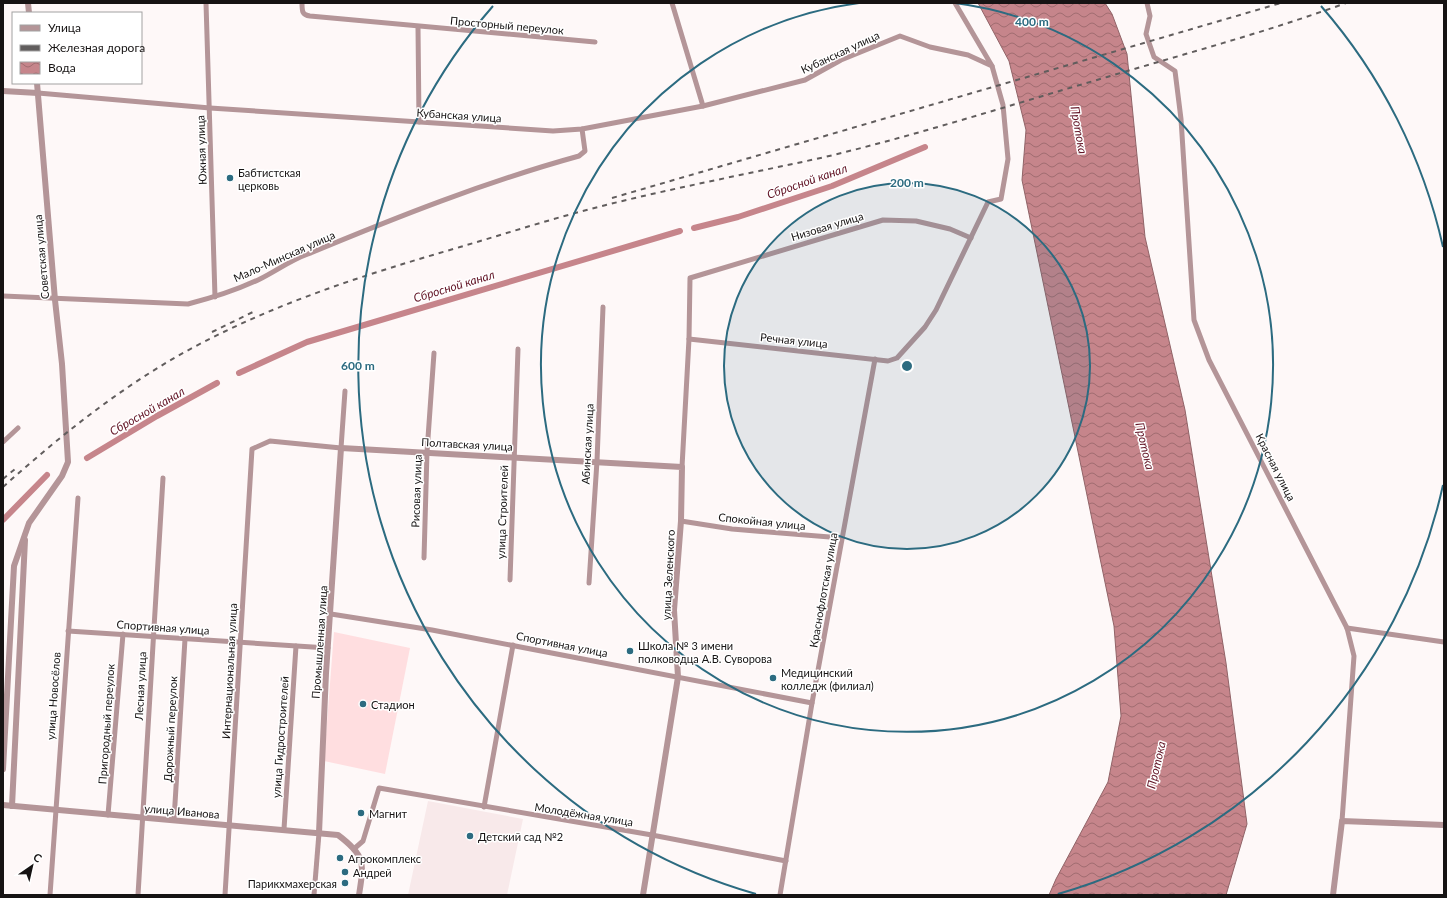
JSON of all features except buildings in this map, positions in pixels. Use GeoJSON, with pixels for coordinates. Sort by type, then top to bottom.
{"type":"FeatureCollection","features":[{"type":"Feature","properties":{"kind":"street","name":"Южная улица"},"geometry":{"type":"LineString","coordinates":[[206,3],[215,297]]}},
{"type":"Feature","properties":{"kind":"street","name":"Просторный переулок"},"geometry":{"type":"LineString","coordinates":[[302,3],[302,12],[305,15],[418,27],[595,42]]}},
{"type":"Feature","properties":{"kind":"street"},"geometry":{"type":"LineString","coordinates":[[672,3],[703,106]]}},
{"type":"Feature","properties":{"kind":"street"},"geometry":{"type":"LineString","coordinates":[[955,3],[992,66],[1003,105],[1008,159],[1001,199],[988,202],[971,238]]}},
{"type":"Feature","properties":{"kind":"street","name":"Красная улица"},"geometry":{"type":"LineString","coordinates":[[1147,3],[1150,16],[1146,34],[1154,57],[1175,71],[1181,119],[1194,320],[1209,360],[1347,628],[1354,656],[1342,821]]}},
{"type":"Feature","properties":{"kind":"street"},"geometry":{"type":"LineString","coordinates":[[418,27],[419,122]]}},
{"type":"Feature","properties":{"kind":"street","name":"Кубанская улица"},"geometry":{"type":"LineString","coordinates":[[3,91],[210,108],[553,132],[582,130],[703,106],[805,80],[841,60],[900,36],[930,47],[968,55],[992,66]]}},
{"type":"Feature","properties":{"kind":"street","name":"Советская улица"},"geometry":{"type":"LineString","coordinates":[[3,769],[14,566],[29,523],[58,482],[68,462],[62,364],[55,300],[37,84]]}},
{"type":"Feature","properties":{"kind":"street","name":"Мало-Минская улица"},"geometry":{"type":"LineString","coordinates":[[3,296],[55,300],[188,304],[215,297],[259,280],[306,254],[439,200],[521,172],[579,156],[585,150],[582,130]]}},
{"type":"Feature","properties":{"kind":"street","name":"Низовая улица"},"geometry":{"type":"LineString","coordinates":[[690,278],[882,220],[916,221],[950,229],[971,238]]}},
{"type":"Feature","properties":{"kind":"street","name":"Речная улица"},"geometry":{"type":"LineString","coordinates":[[689,339],[888,361],[897,358],[925,327],[936,310],[971,238]]}},
{"type":"Feature","properties":{"kind":"street","name":"улица Зеленского"},"geometry":{"type":"LineString","coordinates":[[643,895],[678,678],[674,610],[681,521],[682,467],[689,339],[690,278]]}},
{"type":"Feature","properties":{"kind":"street","name":"Абинская улица"},"geometry":{"type":"LineString","coordinates":[[590,582],[597,461],[603,307]]}},
{"type":"Feature","properties":{"kind":"street","name":"улица Строителей"},"geometry":{"type":"LineString","coordinates":[[510,580],[518,349]]}},
{"type":"Feature","properties":{"kind":"street","name":"Рисовая улица"},"geometry":{"type":"LineString","coordinates":[[424,558],[427,452],[434,353]]}},
{"type":"Feature","properties":{"kind":"street","name":"Краснофлотская улица"},"geometry":{"type":"LineString","coordinates":[[780,895],[812,703],[874,359]]}},
{"type":"Feature","properties":{"kind":"street","name":"Промышленная улица"},"geometry":{"type":"LineString","coordinates":[[314,895],[345,391]]}},
{"type":"Feature","properties":{"kind":"street"},"geometry":{"type":"LineString","coordinates":[[3,442],[18,428]]}},
{"type":"Feature","properties":{"kind":"street","name":"Полтавская улица"},"geometry":{"type":"LineString","coordinates":[[252,448],[270,442],[341,448],[597,461],[682,467]]}},
{"type":"Feature","properties":{"kind":"street","name":"Интернациональная улица"},"geometry":{"type":"LineString","coordinates":[[225,895],[252,448]]}},
{"type":"Feature","properties":{"kind":"street","name":"Лесная улица"},"geometry":{"type":"LineString","coordinates":[[138,895],[163,478]]}},
{"type":"Feature","properties":{"kind":"street","name":"улица Новосёлов"},"geometry":{"type":"LineString","coordinates":[[50,895],[78,498]]}},
{"type":"Feature","properties":{"kind":"street","name":"Спокойная улица"},"geometry":{"type":"LineString","coordinates":[[681,521],[732,529],[842,538]]}},
{"type":"Feature","properties":{"kind":"street"},"geometry":{"type":"LineString","coordinates":[[12,806],[25,566],[25,534]]}},
{"type":"Feature","properties":{"kind":"street"},"geometry":{"type":"LineString","coordinates":[[14,566],[21,560],[25,566]]}},
{"type":"Feature","properties":{"kind":"street","name":"Спортивная улица"},"geometry":{"type":"LineString","coordinates":[[331,614],[432,630],[812,703]]}},
{"type":"Feature","properties":{"kind":"street"},"geometry":{"type":"LineString","coordinates":[[1347,628],[1444,642]]}},
{"type":"Feature","properties":{"kind":"street","name":"Спортивная улица"},"geometry":{"type":"LineString","coordinates":[[68,631],[328,648]]}},
{"type":"Feature","properties":{"kind":"street","name":"Пригородный переулок"},"geometry":{"type":"LineString","coordinates":[[108,815],[123,634]]}},
{"type":"Feature","properties":{"kind":"street","name":"Дорожный переулок"},"geometry":{"type":"LineString","coordinates":[[174,820],[185,639]]}},
{"type":"Feature","properties":{"kind":"street"},"geometry":{"type":"LineString","coordinates":[[484,807],[513,645]]}},
{"type":"Feature","properties":{"kind":"street","name":"улица Гидростроителей"},"geometry":{"type":"LineString","coordinates":[[284,829],[296,646]]}},
{"type":"Feature","properties":{"kind":"street","name":"Молодёжная улица"},"geometry":{"type":"LineString","coordinates":[[355,848],[363,841],[379,788],[652,835],[786,860]]}},
{"type":"Feature","properties":{"kind":"street","name":"улица Иванова"},"geometry":{"type":"LineString","coordinates":[[3,805],[338,835],[355,848]]}},
{"type":"Feature","properties":{"kind":"street"},"geometry":{"type":"LineString","coordinates":[[1333,895],[1342,821],[1444,825]]}},
{"type":"Feature","properties":{"kind":"street"},"geometry":{"type":"LineString","coordinates":[[355,848],[363,869],[359,895]]}},
{"type":"Feature","properties":{"kind":"shaded area","name":"Стадион"},"geometry":{"type":"Polygon","coordinates":[[[334,632],[410,648],[385,774],[324,761],[334,632]]]}},
{"type":"Feature","properties":{"kind":"shaded area","name":"Детский сад №2"},"geometry":{"type":"Polygon","coordinates":[[[428,801],[523,819],[507,895],[408,895],[428,801]]]}},
{"type":"Feature","properties":{"kind":"water","name":"Протока"},"geometry":{"type":"Polygon","coordinates":[[[978,3],[1105,3],[1112,14],[1127,54],[1145,237],[1185,410],[1226,663],[1247,824],[1226,895],[1049,895],[1056,879],[1108,782],[1121,716],[1114,626],[1022,180],[1026,130],[1009,61],[978,3]]]}},
{"type":"Feature","properties":{"kind":"waterway","name":"Сбросной канал"},"geometry":{"type":"LineString","coordinates":[[694,228],[738,217],[832,186],[925,147]]}},
{"type":"Feature","properties":{"kind":"waterway","name":"Сбросной канал"},"geometry":{"type":"LineString","coordinates":[[239,373],[307,342],[680,231]]}},
{"type":"Feature","properties":{"kind":"waterway","name":"Сбросной канал"},"geometry":{"type":"LineString","coordinates":[[87,458],[157,416],[217,383]]}},
{"type":"Feature","properties":{"kind":"waterway","name":"Сбросной канал"},"geometry":{"type":"LineString","coordinates":[[3,520],[47,475]]}},
{"type":"Feature","properties":{"kind":"railway"},"geometry":{"type":"LineString","coordinates":[[612,198],[1281,3]]}},
{"type":"Feature","properties":{"kind":"railway"},"geometry":{"type":"LineString","coordinates":[[3,487],[95,410],[170,361],[196,346],[260,315],[358,278],[588,210],[660,192],[825,157],[928,130],[1253,34],[1346,3]]}},
{"type":"Feature","properties":{"kind":"railway"},"geometry":{"type":"LineString","coordinates":[[212,332],[255,311]]}},
{"type":"Feature","properties":{"kind":"railway"},"geometry":{"type":"LineString","coordinates":[[3,479],[15,469]]}},
{"type":"Feature","properties":{"kind":"place","name":"Бабтистская церковь"},"geometry":{"type":"Point","coordinates":[230,178]}},
{"type":"Feature","properties":{"kind":"place","name":"Школа № 3 имени полководца А.В. Суворова"},"geometry":{"type":"Point","coordinates":[630,651]}},
{"type":"Feature","properties":{"kind":"place","name":"Медицинский колледж (филиал)"},"geometry":{"type":"Point","coordinates":[773,678]}},
{"type":"Feature","properties":{"kind":"place","name":"Стадион"},"geometry":{"type":"Point","coordinates":[363,704]}},
{"type":"Feature","properties":{"kind":"place","name":"Магнит"},"geometry":{"type":"Point","coordinates":[361,813]}},
{"type":"Feature","properties":{"kind":"place","name":"Детский сад №2"},"geometry":{"type":"Point","coordinates":[470,836]}},
{"type":"Feature","properties":{"kind":"place","name":"Агрокомплекс"},"geometry":{"type":"Point","coordinates":[340,858]}},
{"type":"Feature","properties":{"kind":"place","name":"Андрей"},"geometry":{"type":"Point","coordinates":[345,872]}},
{"type":"Feature","properties":{"kind":"place","name":"Парикхмахерская"},"geometry":{"type":"Point","coordinates":[345,883]}}]}
